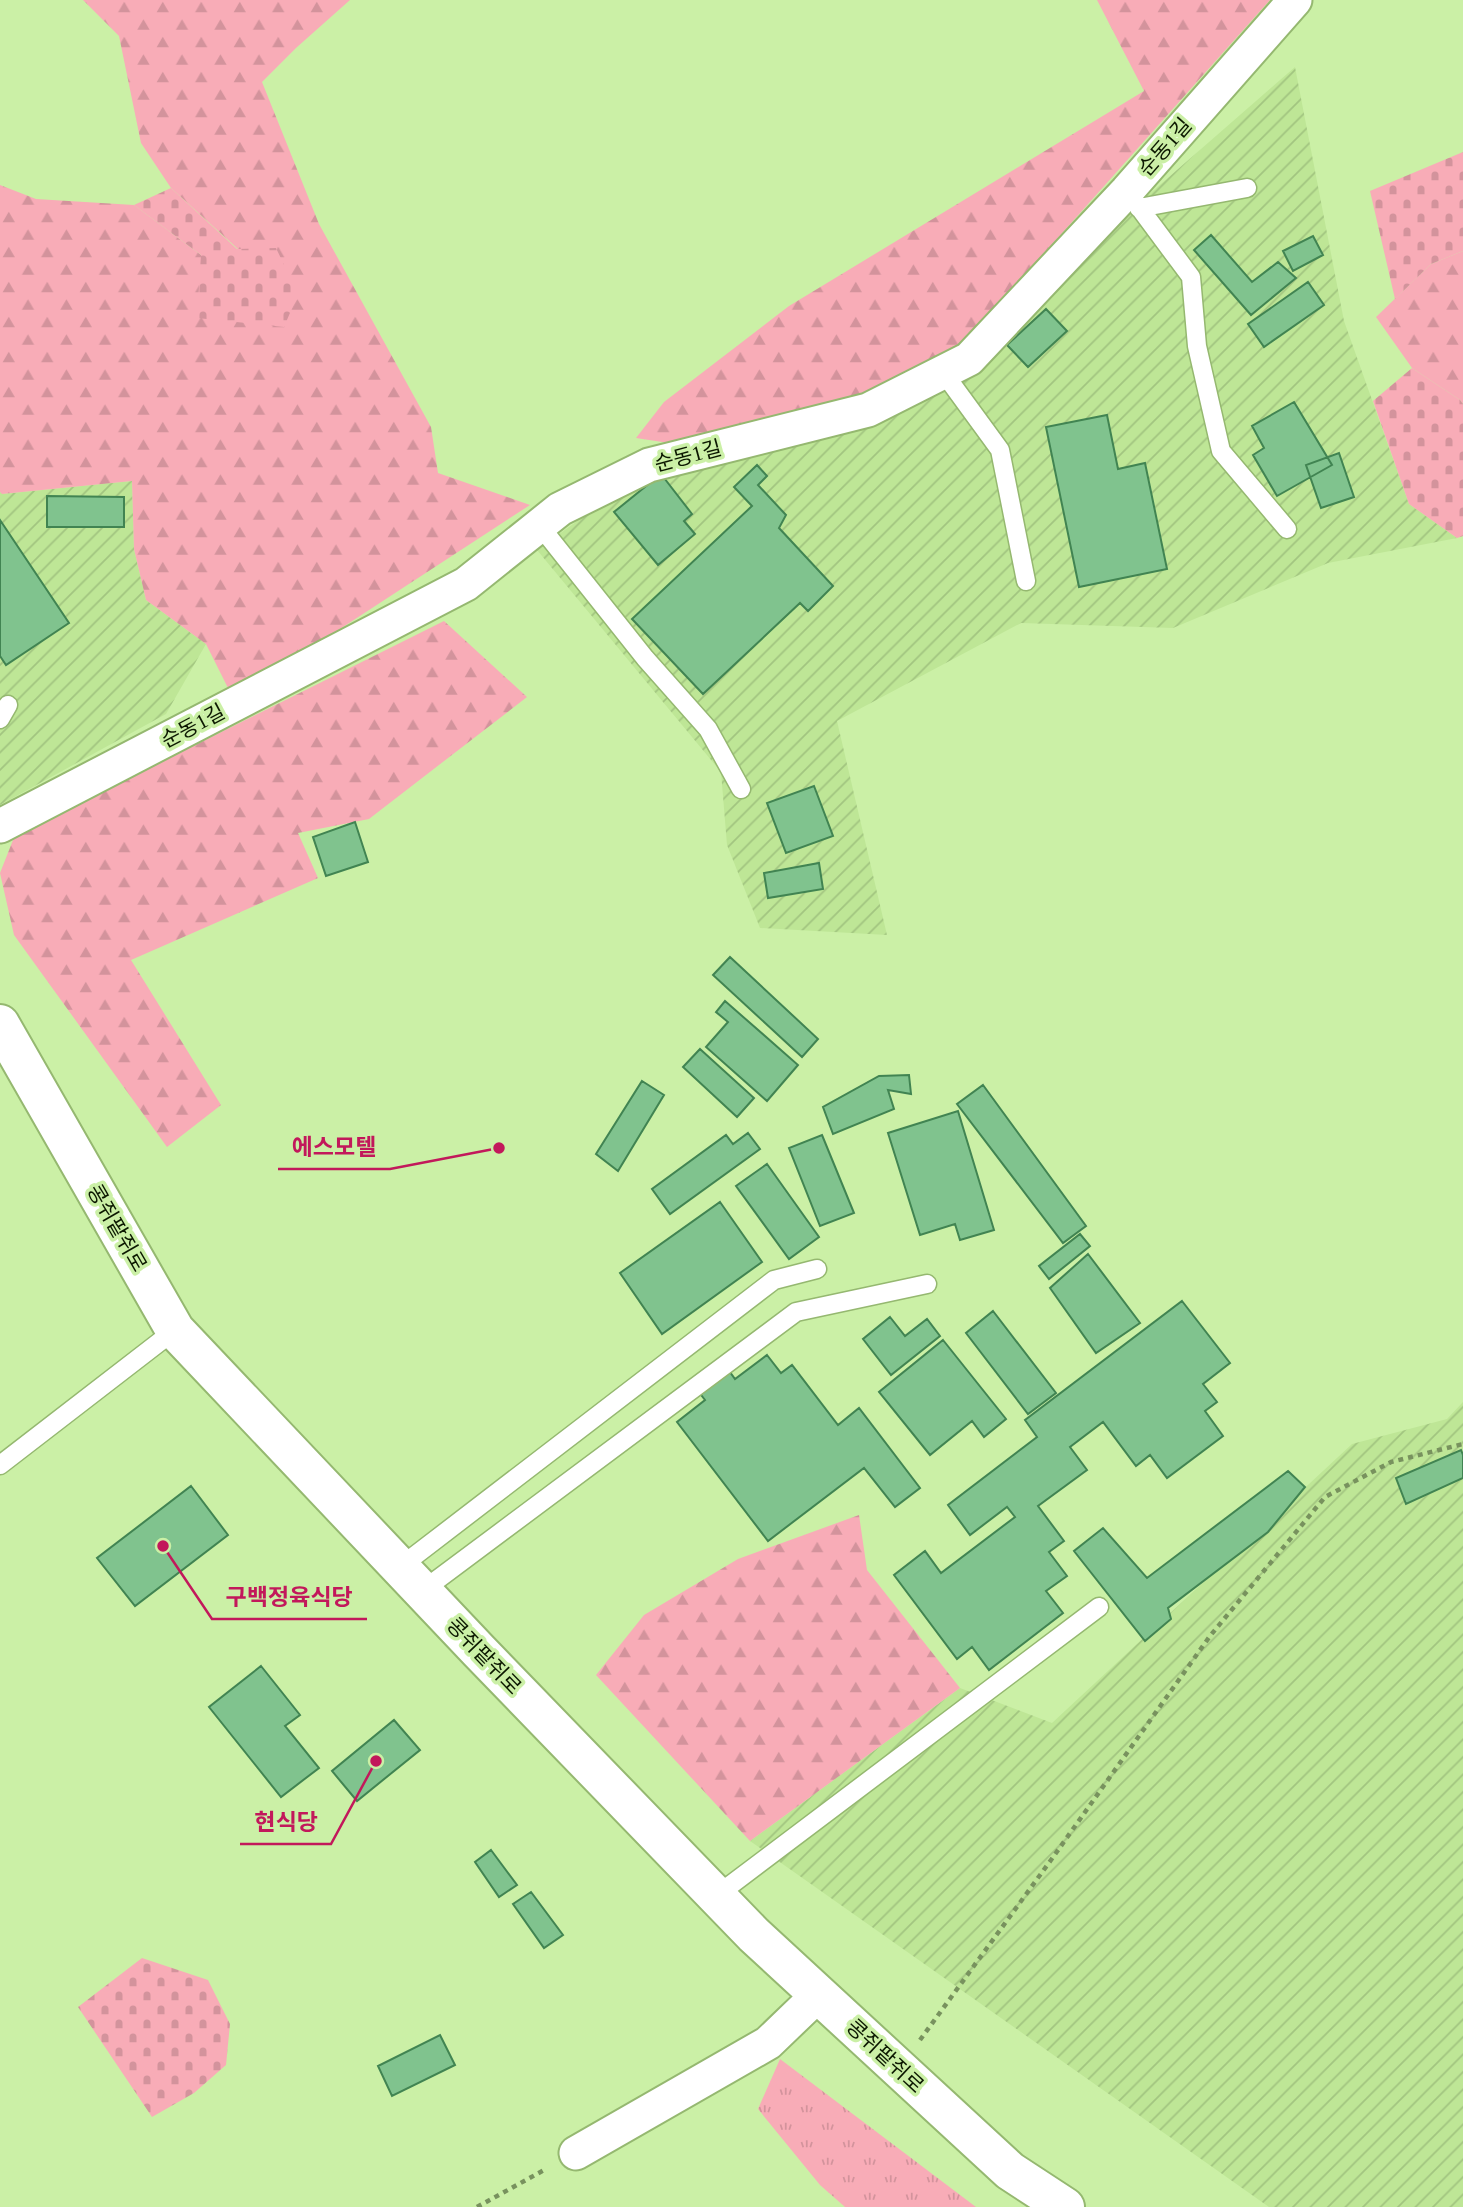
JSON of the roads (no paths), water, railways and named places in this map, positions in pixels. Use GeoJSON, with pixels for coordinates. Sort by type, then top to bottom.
{"type":"FeatureCollection","features":[{"type":"Feature","properties":{"kind":"main road","name":"콩쥐팥쥐로"},"geometry":{"type":"LineString","coordinates":[[0,1024],[175,1330],[754,1936],[1010,2171],[1065,2207]]}},
{"type":"Feature","properties":{"kind":"street","name":"순동1길"},"geometry":{"type":"LineString","coordinates":[[0,826],[466,584],[560,509],[649,466],[868,410],[969,359],[1133,199],[1295,0]]}},
{"type":"Feature","properties":{"kind":"street"},"geometry":{"type":"LineString","coordinates":[[576,2153],[768,2043],[818,1995]]}},
{"type":"Feature","properties":{"kind":"lane"},"geometry":{"type":"LineString","coordinates":[[1133,199],[1247,188]]}},
{"type":"Feature","properties":{"kind":"lane"},"geometry":{"type":"LineString","coordinates":[[1133,199],[1192,276],[1197,346],[1221,451],[1287,529]]}},
{"type":"Feature","properties":{"kind":"lane"},"geometry":{"type":"LineString","coordinates":[[943,372],[1000,450],[1026,581]]}},
{"type":"Feature","properties":{"kind":"lane"},"geometry":{"type":"LineString","coordinates":[[540,526],[645,658],[708,729],[741,789]]}},
{"type":"Feature","properties":{"kind":"lane"},"geometry":{"type":"LineString","coordinates":[[411,1579],[774,1280],[817,1269]]}},
{"type":"Feature","properties":{"kind":"lane"},"geometry":{"type":"LineString","coordinates":[[411,1579],[796,1312],[928,1284]]}},
{"type":"Feature","properties":{"kind":"lane"},"geometry":{"type":"LineString","coordinates":[[0,1465],[175,1330]]}},
{"type":"Feature","properties":{"kind":"lane"},"geometry":{"type":"LineString","coordinates":[[716,1896],[1099,1607]]}},
{"type":"Feature","properties":{"kind":"place","name":"에스모텔"},"geometry":{"type":"Point","coordinates":[499,1148]}},
{"type":"Feature","properties":{"kind":"place","name":"구백정육식당"},"geometry":{"type":"Point","coordinates":[163,1546]}},
{"type":"Feature","properties":{"kind":"place","name":"현식당"},"geometry":{"type":"Point","coordinates":[376,1761]}}]}
